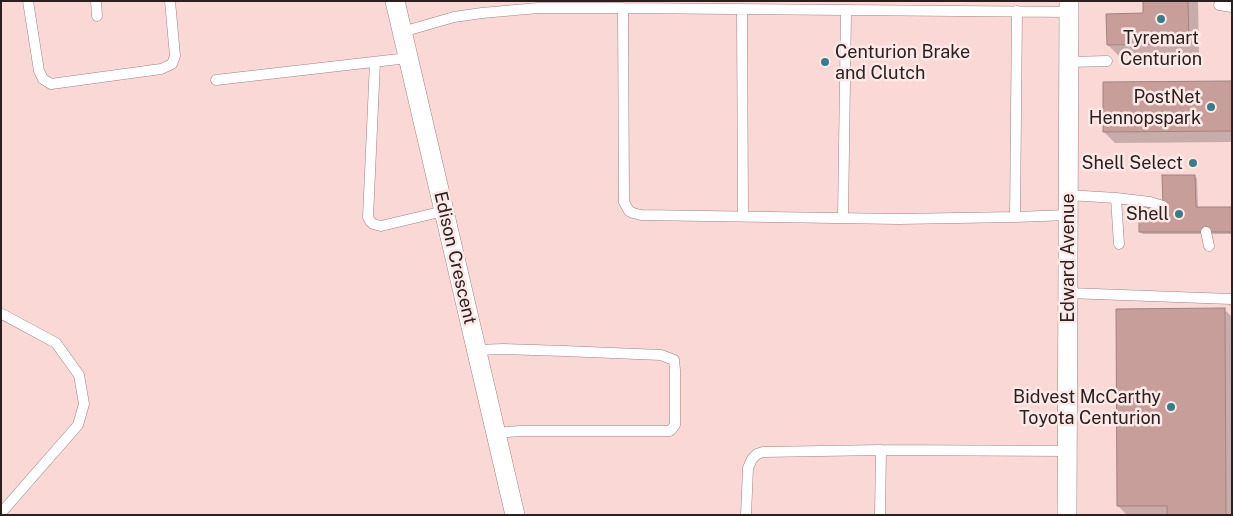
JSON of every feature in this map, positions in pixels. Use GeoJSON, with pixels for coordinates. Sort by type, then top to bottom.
{"type":"FeatureCollection","features":[{"type":"Feature","properties":{"kind":"street","name":"Edison Crescent"},"geometry":{"type":"LineString","coordinates":[[395,1],[515,515]]}},
{"type":"Feature","properties":{"kind":"street","name":"Edward Avenue"},"geometry":{"type":"LineString","coordinates":[[1067,515],[1069,7]]}},
{"type":"Feature","properties":{"kind":"lane"},"geometry":{"type":"LineString","coordinates":[[28,1],[39,71],[43,79],[51,84],[161,69],[172,64],[175,56],[170,1]]}},
{"type":"Feature","properties":{"kind":"lane"},"geometry":{"type":"LineString","coordinates":[[96,1],[97,16]]}},
{"type":"Feature","properties":{"kind":"lane"},"geometry":{"type":"LineString","coordinates":[[1219,5],[1232,7]]}},
{"type":"Feature","properties":{"kind":"lane"},"geometry":{"type":"LineString","coordinates":[[402,32],[454,17],[538,8],[1017,11],[1069,7]]}},
{"type":"Feature","properties":{"kind":"lane"},"geometry":{"type":"LineString","coordinates":[[623,8],[623,193],[626,207],[633,213],[899,219],[1068,215]]}},
{"type":"Feature","properties":{"kind":"lane"},"geometry":{"type":"LineString","coordinates":[[742,9],[743,216]]}},
{"type":"Feature","properties":{"kind":"lane"},"geometry":{"type":"LineString","coordinates":[[843,217],[846,10]]}},
{"type":"Feature","properties":{"kind":"lane"},"geometry":{"type":"LineString","coordinates":[[1015,217],[1017,11]]}},
{"type":"Feature","properties":{"kind":"lane"},"geometry":{"type":"LineString","coordinates":[[216,80],[408,58]]}},
{"type":"Feature","properties":{"kind":"lane"},"geometry":{"type":"LineString","coordinates":[[1070,62],[1108,61]]}},
{"type":"Feature","properties":{"kind":"lane"},"geometry":{"type":"LineString","coordinates":[[375,62],[368,217],[373,224],[381,226],[444,212]]}},
{"type":"Feature","properties":{"kind":"lane"},"geometry":{"type":"LineString","coordinates":[[1068,196],[1116,198],[1150,202],[1163,206]]}},
{"type":"Feature","properties":{"kind":"lane"},"geometry":{"type":"LineString","coordinates":[[1116,198],[1119,244]]}},
{"type":"Feature","properties":{"kind":"lane"},"geometry":{"type":"LineString","coordinates":[[1206,232],[1209,246]]}},
{"type":"Feature","properties":{"kind":"lane"},"geometry":{"type":"LineString","coordinates":[[1068,293],[1232,300]]}},
{"type":"Feature","properties":{"kind":"lane"},"geometry":{"type":"LineString","coordinates":[[1,513],[78,425],[84,404],[79,375],[56,343],[2,314]]}},
{"type":"Feature","properties":{"kind":"lane"},"geometry":{"type":"LineString","coordinates":[[477,350],[564,350],[661,355],[674,360],[676,370],[675,426],[670,431],[496,433]]}},
{"type":"Feature","properties":{"kind":"lane"},"geometry":{"type":"LineString","coordinates":[[746,515],[748,468],[752,459],[757,454],[770,452],[881,450],[1067,452]]}},
{"type":"Feature","properties":{"kind":"lane"},"geometry":{"type":"LineString","coordinates":[[880,515],[881,450]]}},
{"type":"Feature","properties":{"kind":"building"},"geometry":{"type":"Polygon","coordinates":[[[1143,1],[1188,1],[1189,44],[1107,45],[1106,14],[1143,13],[1143,1]]]}},
{"type":"Feature","properties":{"kind":"building"},"geometry":{"type":"Polygon","coordinates":[[[1232,81],[1232,131],[1103,132],[1103,82],[1232,81]]]}},
{"type":"Feature","properties":{"kind":"building"},"geometry":{"type":"Polygon","coordinates":[[[1162,175],[1195,175],[1196,207],[1232,207],[1232,232],[1139,232],[1139,206],[1163,206],[1162,175]]]}},
{"type":"Feature","properties":{"kind":"building","name":"Bidvest McCarthy Toyota Centurion"},"geometry":{"type":"Polygon","coordinates":[[[1225,308],[1226,515],[1167,515],[1167,506],[1117,506],[1116,309],[1225,308]]]}},
{"type":"Feature","properties":{"kind":"place","name":"Tyremart Centurion"},"geometry":{"type":"Point","coordinates":[1161,19]}},
{"type":"Feature","properties":{"kind":"place","name":"Centurion Brake and Clutch"},"geometry":{"type":"Point","coordinates":[825,62]}},
{"type":"Feature","properties":{"kind":"place","name":"PostNet Hennopspark"},"geometry":{"type":"Point","coordinates":[1211,107]}},
{"type":"Feature","properties":{"kind":"place","name":"Shell Select"},"geometry":{"type":"Point","coordinates":[1193,163]}},
{"type":"Feature","properties":{"kind":"place","name":"Shell"},"geometry":{"type":"Point","coordinates":[1179,214]}},
{"type":"Feature","properties":{"kind":"place","name":"Bidvest McCarthy Toyota Centurion"},"geometry":{"type":"Point","coordinates":[1171,407]}}]}
